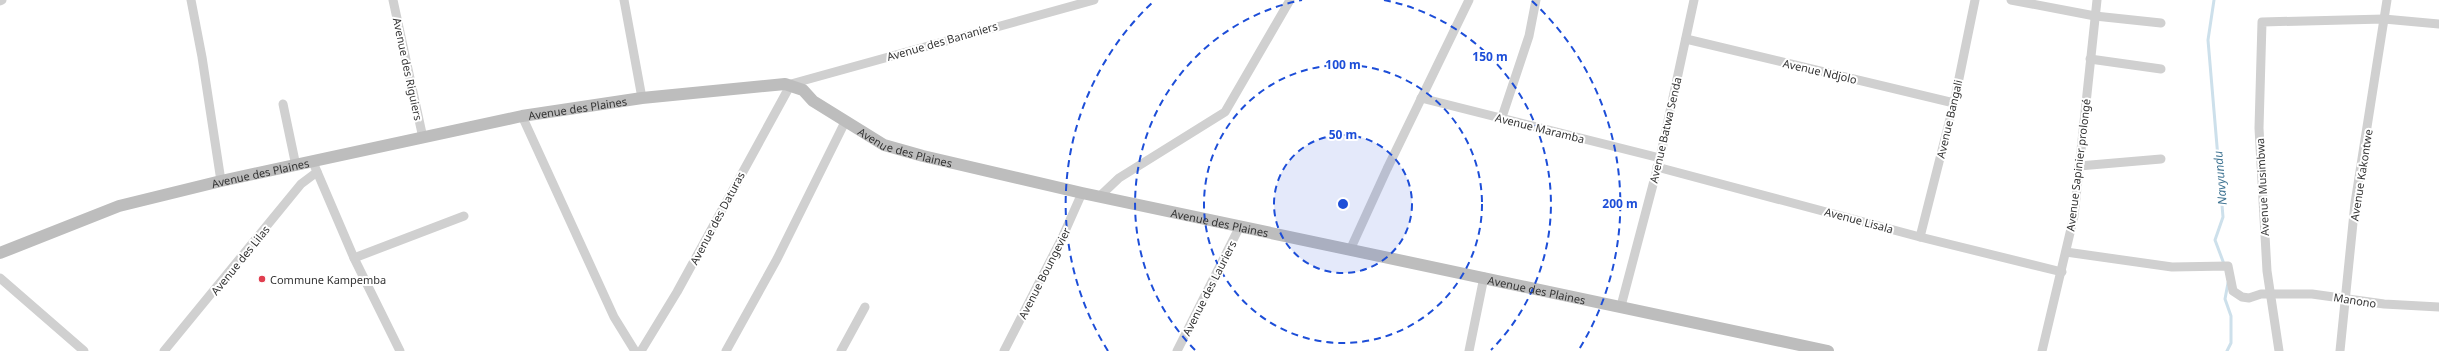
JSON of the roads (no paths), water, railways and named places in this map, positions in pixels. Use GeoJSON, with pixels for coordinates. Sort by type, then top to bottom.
{"type":"FeatureCollection","features":[{"type":"Feature","properties":{"kind":"street"},"geometry":{"type":"LineString","coordinates":[[191,0],[202,57],[221,181]]}},
{"type":"Feature","properties":{"kind":"street","name":"Avenue des Riguiers"},"geometry":{"type":"LineString","coordinates":[[393,0],[423,138]]}},
{"type":"Feature","properties":{"kind":"street"},"geometry":{"type":"LineString","coordinates":[[624,0],[642,98]]}},
{"type":"Feature","properties":{"kind":"street","name":"Avenue des Bananiers"},"geometry":{"type":"LineString","coordinates":[[791,84],[1076,3],[1094,0]]}},
{"type":"Feature","properties":{"kind":"street"},"geometry":{"type":"LineString","coordinates":[[1100,196],[1119,178],[1225,112],[1290,0]]}},
{"type":"Feature","properties":{"kind":"street"},"geometry":{"type":"LineString","coordinates":[[1350,250],[1421,98],[1469,0]]}},
{"type":"Feature","properties":{"kind":"street"},"geometry":{"type":"LineString","coordinates":[[1502,117],[1529,36],[1536,0]]}},
{"type":"Feature","properties":{"kind":"street","name":"Avenue Batwa Senda"},"geometry":{"type":"LineString","coordinates":[[1621,306],[1658,163],[1694,0]]}},
{"type":"Feature","properties":{"kind":"street","name":"Avenue Bangali"},"geometry":{"type":"LineString","coordinates":[[1920,237],[1954,103],[1975,0]]}},
{"type":"Feature","properties":{"kind":"street"},"geometry":{"type":"LineString","coordinates":[[2011,0],[2095,16],[2161,23]]}},
{"type":"Feature","properties":{"kind":"street","name":"Avenue Sapinier prolongé"},"geometry":{"type":"LineString","coordinates":[[2042,351],[2062,272],[2074,216],[2097,0]]}},
{"type":"Feature","properties":{"kind":"street","name":"Avenue Kakontwe"},"geometry":{"type":"LineString","coordinates":[[2340,351],[2355,203],[2387,0]]}},
{"type":"Feature","properties":{"kind":"street"},"geometry":{"type":"LineString","coordinates":[[2384,20],[2439,24]]}},
{"type":"Feature","properties":{"kind":"street","name":"Avenue Musimbwa"},"geometry":{"type":"LineString","coordinates":[[2278,351],[2267,271],[2259,128],[2262,22],[2384,20]]}},
{"type":"Feature","properties":{"kind":"street","name":"Avenue Ndjolo"},"geometry":{"type":"LineString","coordinates":[[1686,39],[1954,103]]}},
{"type":"Feature","properties":{"kind":"street"},"geometry":{"type":"LineString","coordinates":[[2090,59],[2161,69]]}},
{"type":"Feature","properties":{"kind":"street","name":"Avenue des Plaines"},"geometry":{"type":"LineString","coordinates":[[0,253],[119,206],[221,181],[296,166],[315,167],[423,138],[522,116],[642,98],[791,84],[803,90],[814,101],[845,122],[884,145],[950,163],[1082,193],[1828,351]]}},
{"type":"Feature","properties":{"kind":"street","name":"Avenue des Daturas"},"geometry":{"type":"LineString","coordinates":[[641,351],[677,292],[791,84]]}},
{"type":"Feature","properties":{"kind":"street","name":"Avenue Maramba"},"geometry":{"type":"LineString","coordinates":[[1421,98],[1502,117],[1658,163]]}},
{"type":"Feature","properties":{"kind":"street"},"geometry":{"type":"LineString","coordinates":[[283,104],[296,166]]}},
{"type":"Feature","properties":{"kind":"street"},"geometry":{"type":"LineString","coordinates":[[522,116],[614,317],[635,351]]}},
{"type":"Feature","properties":{"kind":"street"},"geometry":{"type":"LineString","coordinates":[[726,351],[777,260],[845,122]]}},
{"type":"Feature","properties":{"kind":"street"},"geometry":{"type":"LineString","coordinates":[[2079,166],[2161,159]]}},
{"type":"Feature","properties":{"kind":"street","name":"Avenue Lisala"},"geometry":{"type":"LineString","coordinates":[[1658,163],[1920,237],[2062,272]]}},
{"type":"Feature","properties":{"kind":"street"},"geometry":{"type":"LineString","coordinates":[[315,167],[354,258],[400,351]]}},
{"type":"Feature","properties":{"kind":"street","name":"Avenue des Lilas"},"geometry":{"type":"LineString","coordinates":[[164,351],[315,167]]}},
{"type":"Feature","properties":{"kind":"street","name":"Avenue Boungevier"},"geometry":{"type":"LineString","coordinates":[[1004,351],[1062,238],[1082,193]]}},
{"type":"Feature","properties":{"kind":"street"},"geometry":{"type":"LineString","coordinates":[[354,258],[464,216]]}},
{"type":"Feature","properties":{"kind":"street","name":"Avenue des Lauriers"},"geometry":{"type":"LineString","coordinates":[[1177,351],[1240,226]]}},
{"type":"Feature","properties":{"kind":"street","name":"Manono"},"geometry":{"type":"LineString","coordinates":[[2066,252],[2172,267],[2224,266],[2236,295],[2247,298],[2256,294],[2312,294],[2384,304],[2439,307]]}},
{"type":"Feature","properties":{"kind":"street"},"geometry":{"type":"LineString","coordinates":[[1470,351],[1484,277]]}},
{"type":"Feature","properties":{"kind":"street"},"geometry":{"type":"LineString","coordinates":[[0,278],[84,351]]}},
{"type":"Feature","properties":{"kind":"street"},"geometry":{"type":"LineString","coordinates":[[841,351],[865,306]]}},
{"type":"Feature","properties":{"kind":"waterway","name":"Navyundu"},"geometry":{"type":"LineString","coordinates":[[2214,0],[2208,40],[2223,217],[2215,240],[2224,264]]}},
{"type":"Feature","properties":{"kind":"waterway","name":"Navyundu"},"geometry":{"type":"LineString","coordinates":[[2227,351],[2231,343],[2231,316],[2225,299],[2228,283]]}},
{"type":"Feature","properties":{"kind":"place","name":"Commune Kampemba"},"geometry":{"type":"Point","coordinates":[262,279]}}]}
